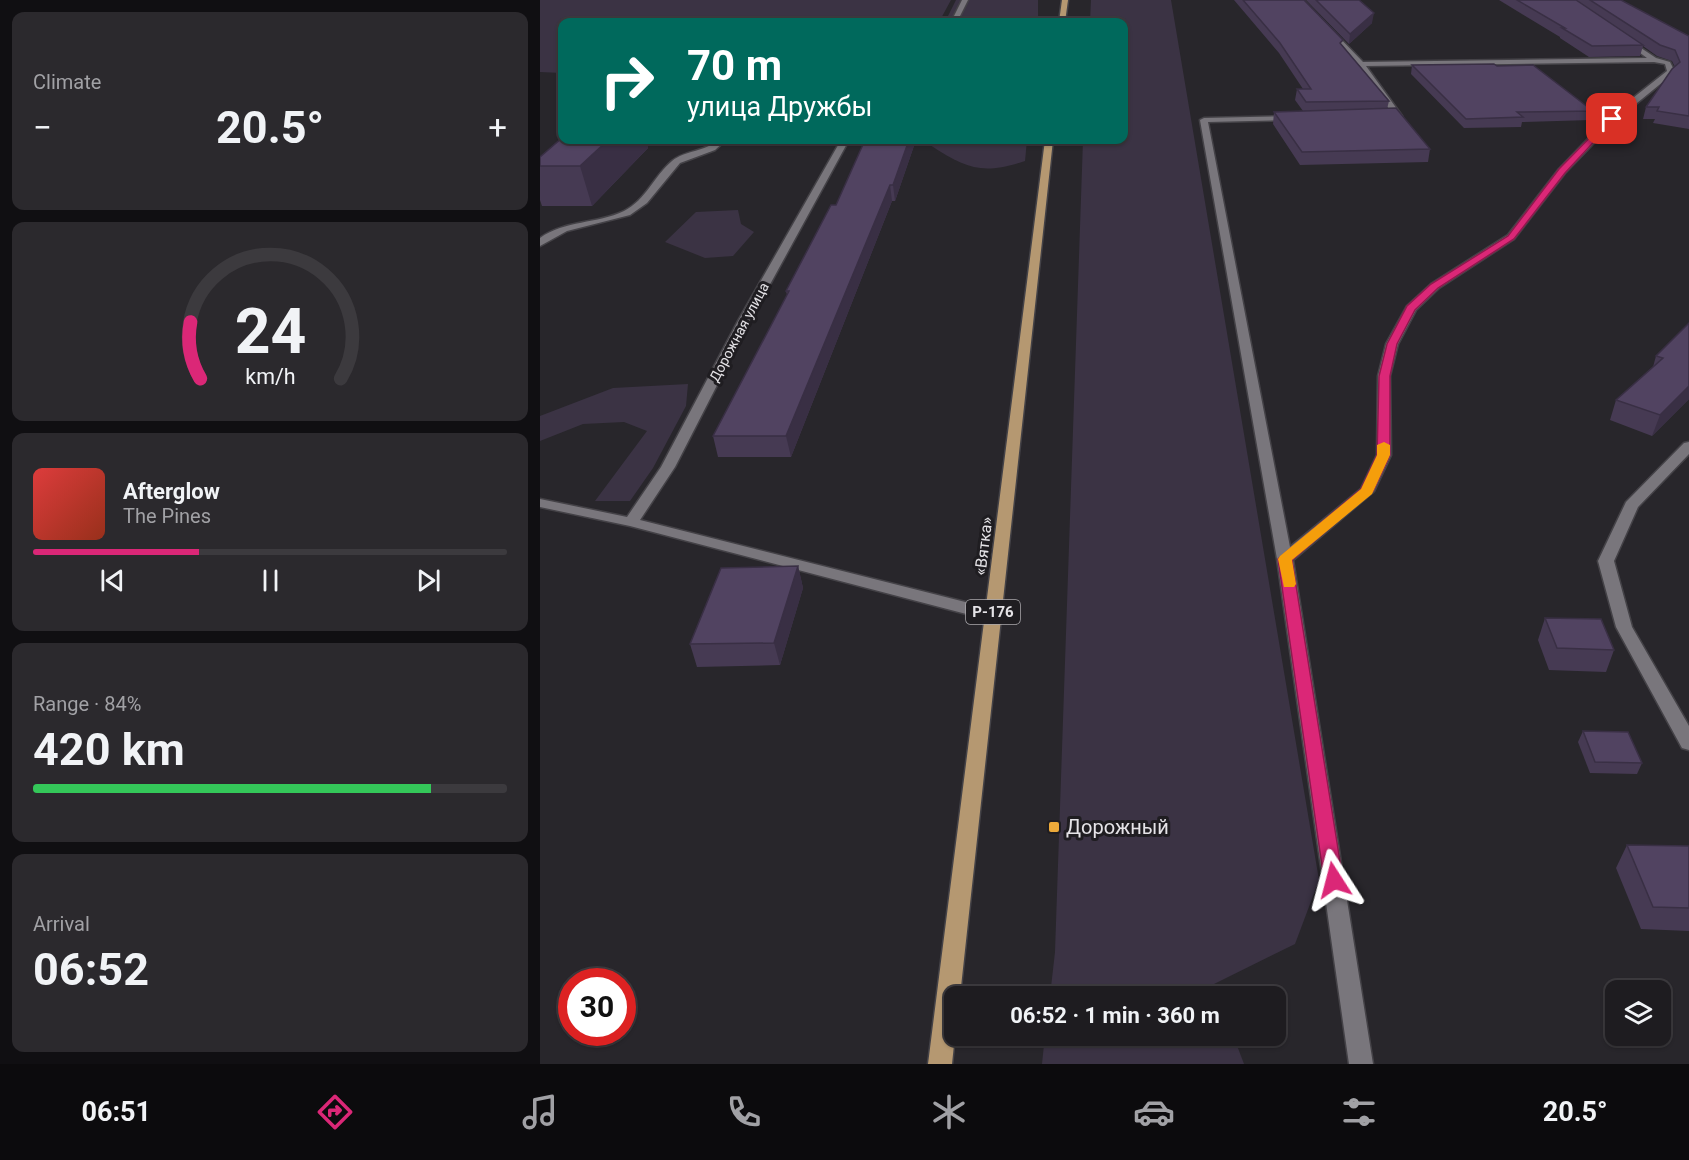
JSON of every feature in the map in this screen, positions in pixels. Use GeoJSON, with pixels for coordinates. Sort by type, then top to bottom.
{"type":"FeatureCollection","features":[{"type":"Feature","properties":{"kind":"main road"},"geometry":{"type":"LineString","coordinates":[[1063,18],[1065,0]]}},
{"type":"Feature","properties":{"kind":"main road","name":"«Вятка»"},"geometry":{"type":"LineString","coordinates":[[940,1064],[1049,144]]}},
{"type":"Feature","properties":{"kind":"street"},"geometry":{"type":"LineString","coordinates":[[956,18],[965,0]]}},
{"type":"Feature","properties":{"kind":"street"},"geometry":{"type":"LineString","coordinates":[[1300,0],[1361,64],[1398,116],[1375,116]]}},
{"type":"Feature","properties":{"kind":"street"},"geometry":{"type":"LineString","coordinates":[[1617,34],[1654,60]]}},
{"type":"Feature","properties":{"kind":"street"},"geometry":{"type":"LineString","coordinates":[[1285,559],[1367,491],[1384,455],[1384,376],[1392,344],[1411,308],[1435,286],[1511,237],[1562,171],[1604,128],[1671,72],[1668,63],[1654,60],[1361,64]]}},
{"type":"Feature","properties":{"kind":"street"},"geometry":{"type":"LineString","coordinates":[[1307,118],[1203,120],[1285,559],[1361,1064]]}},
{"type":"Feature","properties":{"kind":"street"},"geometry":{"type":"LineString","coordinates":[[540,243],[551,232],[613,217],[638,206],[677,162],[707,151],[718,144]]}},
{"type":"Feature","properties":{"kind":"street","name":"Дорожная улица"},"geometry":{"type":"LineString","coordinates":[[631,522],[668,467],[744,321],[843,144]]}},
{"type":"Feature","properties":{"kind":"street"},"geometry":{"type":"LineString","coordinates":[[1689,446],[1631,505],[1606,561],[1624,627],[1689,743]]}},
{"type":"Feature","properties":{"kind":"street"},"geometry":{"type":"LineString","coordinates":[[540,503],[631,522],[993,615]]}},
{"type":"Feature","properties":{"kind":"shaded area"},"geometry":{"type":"Polygon","coordinates":[[[540,0],[951,0],[941,18],[558,18],[558,73],[540,72],[540,0]]]}},
{"type":"Feature","properties":{"kind":"shaded area"},"geometry":{"type":"Polygon","coordinates":[[[956,0],[1038,0],[1038,18],[947,18],[956,0]]]}},
{"type":"Feature","properties":{"kind":"shaded area"},"geometry":{"type":"Polygon","coordinates":[[[1091,0],[1171,0],[1319,880],[1295,944],[1214,984],[1215,986],[1051,986],[1055,952],[1083,144],[1128,144],[1128,18],[1090,18],[1091,0]]]}},
{"type":"Feature","properties":{"kind":"shaded area"},"geometry":{"type":"Polygon","coordinates":[[[1027,144],[1025,161],[997,168],[965,164],[930,145],[1027,144]]]}},
{"type":"Feature","properties":{"kind":"shaded area"},"geometry":{"type":"Polygon","coordinates":[[[738,210],[741,224],[754,232],[733,256],[705,258],[665,242],[696,212],[738,210]]]}},
{"type":"Feature","properties":{"kind":"shaded area"},"geometry":{"type":"Polygon","coordinates":[[[688,384],[686,406],[653,468],[630,501],[595,501],[647,431],[624,422],[583,424],[540,441],[540,416],[613,388],[688,384]]]}},
{"type":"Feature","properties":{"kind":"shaded area"},"geometry":{"type":"Polygon","coordinates":[[[1044,1046],[1237,1046],[1244,1064],[1042,1064],[1044,1046]]]}},
{"type":"Feature","properties":{"kind":"building"},"geometry":{"type":"Polygon","coordinates":[[[1243,0],[1304,0],[1343,40],[1340,43],[1389,101],[1306,102],[1297,89],[1311,89],[1280,43],[1243,0]]]}},
{"type":"Feature","properties":{"kind":"building"},"geometry":{"type":"Polygon","coordinates":[[[1316,0],[1359,0],[1374,13],[1350,34],[1316,0]]]}},
{"type":"Feature","properties":{"kind":"building"},"geometry":{"type":"Polygon","coordinates":[[[1517,0],[1576,0],[1643,45],[1592,46],[1517,0]]]}},
{"type":"Feature","properties":{"kind":"building"},"geometry":{"type":"Polygon","coordinates":[[[1590,0],[1621,0],[1689,36],[1689,116],[1657,111],[1659,107],[1646,107],[1672,69],[1680,62],[1675,50],[1660,45],[1590,0]]]}},
{"type":"Feature","properties":{"kind":"building"},"geometry":{"type":"Polygon","coordinates":[[[1494,64],[1497,66],[1533,65],[1593,111],[1517,112],[1523,117],[1466,119],[1412,65],[1494,64]]]}},
{"type":"Feature","properties":{"kind":"building"},"geometry":{"type":"Polygon","coordinates":[[[1396,108],[1430,149],[1302,152],[1274,112],[1396,108]]]}},
{"type":"Feature","properties":{"kind":"building"},"geometry":{"type":"Polygon","coordinates":[[[558,141],[558,144],[604,144],[580,166],[540,166],[540,157],[558,141]]]}},
{"type":"Feature","properties":{"kind":"building"},"geometry":{"type":"Polygon","coordinates":[[[863,144],[908,144],[893,185],[890,185],[786,436],[713,436],[831,205],[836,205],[863,144]]]}},
{"type":"Feature","properties":{"kind":"building"},"geometry":{"type":"Polygon","coordinates":[[[1689,323],[1689,386],[1660,415],[1616,400],[1663,358],[1656,356],[1689,323]]]}},
{"type":"Feature","properties":{"kind":"building"},"geometry":{"type":"Polygon","coordinates":[[[798,566],[774,643],[690,644],[721,568],[798,566]]]}},
{"type":"Feature","properties":{"kind":"building"},"geometry":{"type":"Polygon","coordinates":[[[1545,618],[1601,619],[1614,650],[1557,648],[1545,618]]]}},
{"type":"Feature","properties":{"kind":"building"},"geometry":{"type":"Polygon","coordinates":[[[1583,731],[1628,732],[1642,763],[1595,762],[1583,731]]]}},
{"type":"Feature","properties":{"kind":"building"},"geometry":{"type":"Polygon","coordinates":[[[1627,845],[1689,846],[1689,908],[1653,907],[1627,845]]]}},
{"type":"Feature","properties":{"kind":"slow traffic"},"geometry":{"type":"LineString","coordinates":[[1289,584],[1285,559],[1367,491],[1384,455],[1384,445]]}},
{"type":"Feature","properties":{"kind":"place","name":"Дорожный"},"geometry":{"type":"Point","coordinates":[1054,827]}},
{"type":"Feature","properties":{"kind":"route"},"geometry":{"type":"LineString","coordinates":[[1334,880],[1285,559],[1367,491],[1384,455],[1384,376],[1392,344],[1411,308],[1435,286],[1511,237],[1562,171],[1612,119]]}}]}
